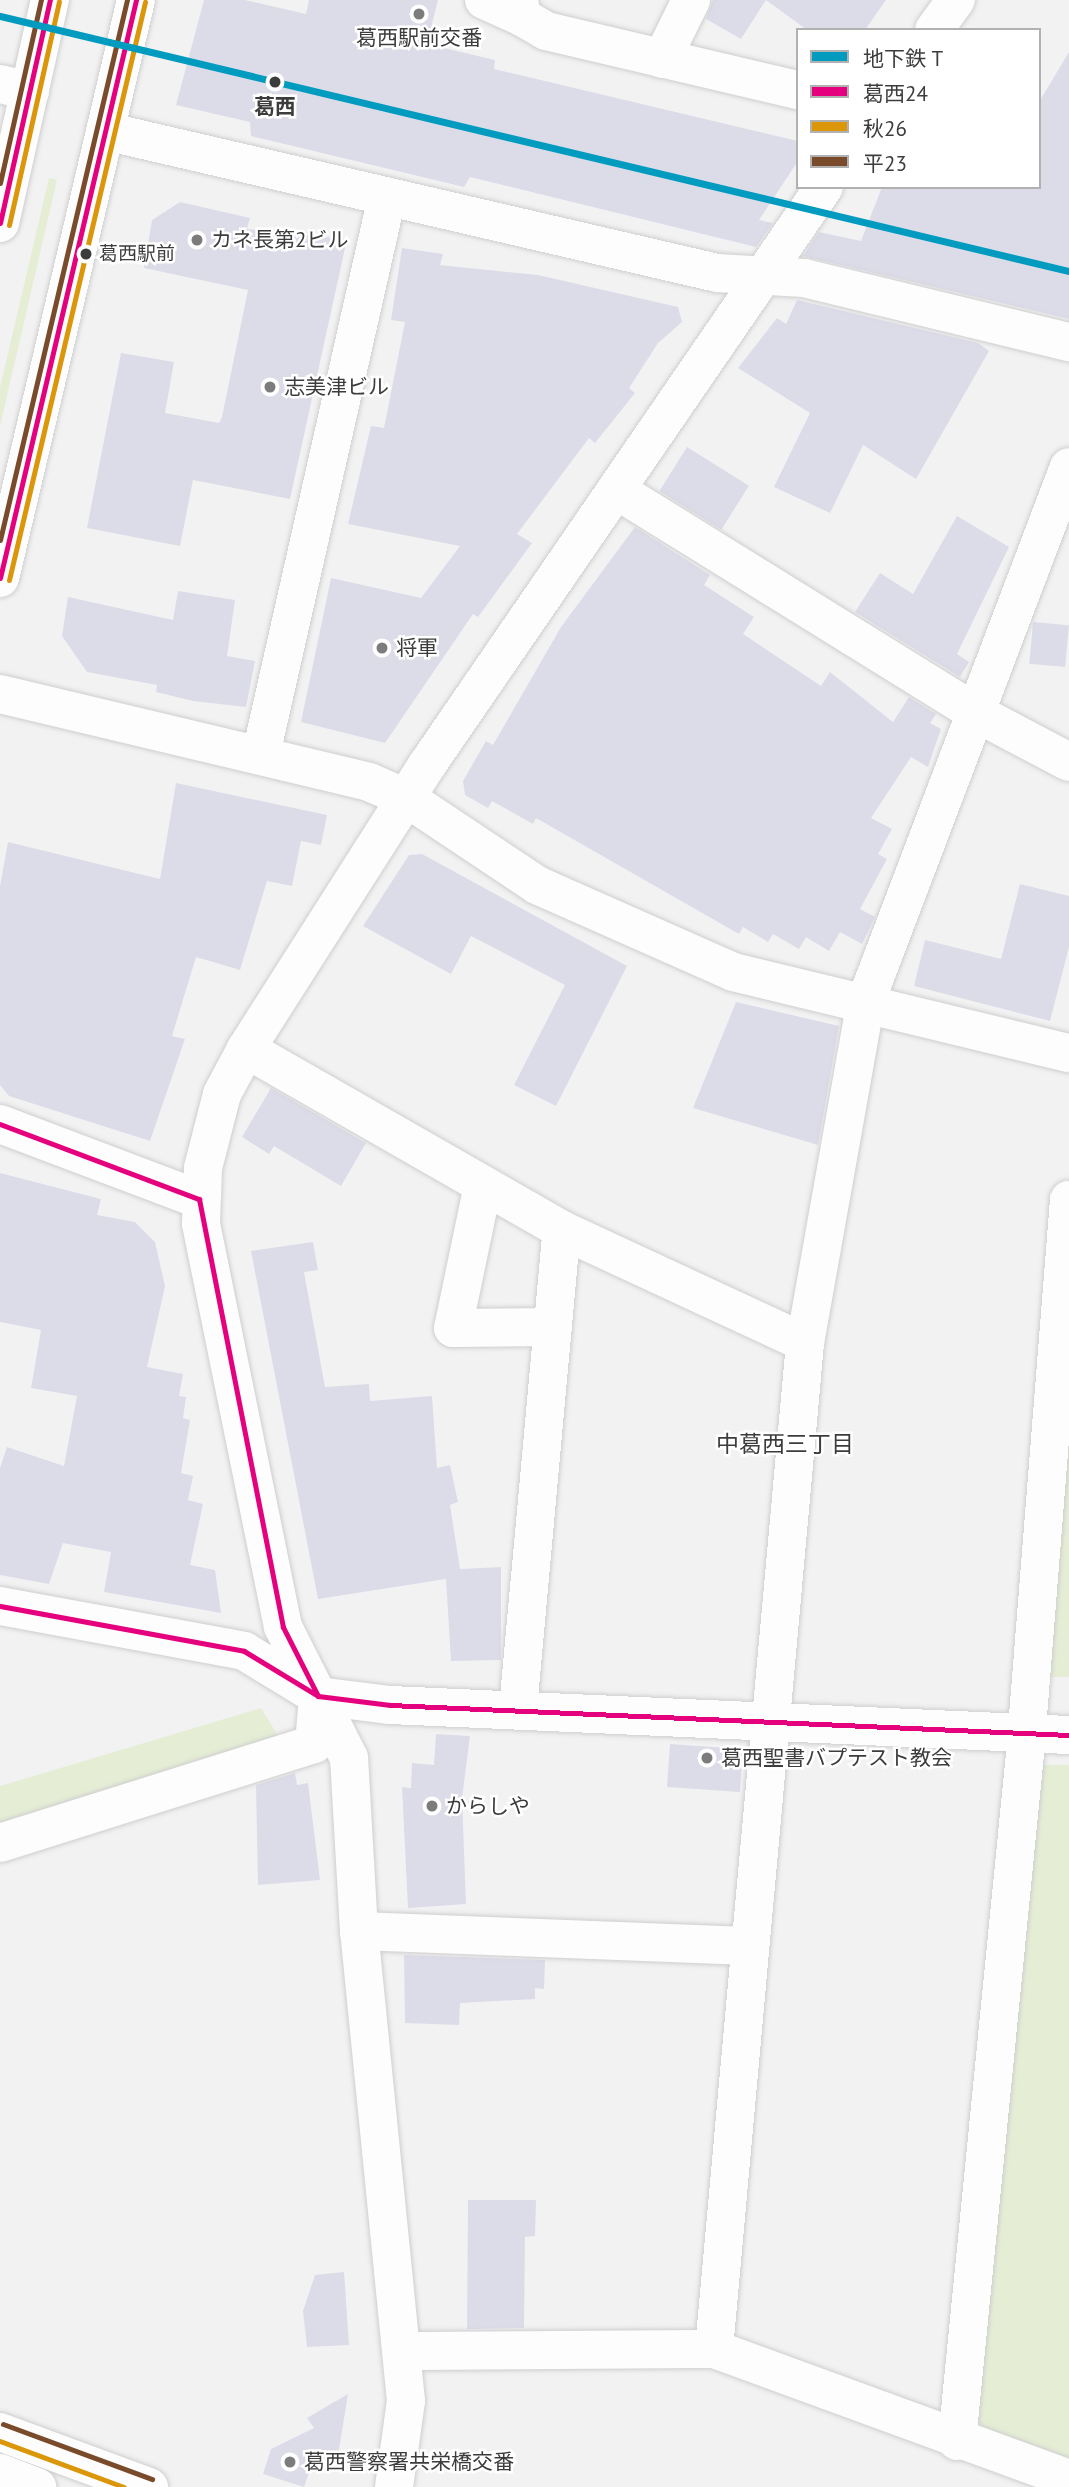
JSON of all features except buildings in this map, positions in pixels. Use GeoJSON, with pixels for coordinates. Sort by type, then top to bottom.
{"type":"FeatureCollection","features":[{"type":"Feature","properties":{"kind":"street"},"geometry":{"type":"LineString","coordinates":[[0,223],[15,88],[50,0]]}},
{"type":"Feature","properties":{"kind":"street"},"geometry":{"type":"LineString","coordinates":[[0,579],[136,0]]}},
{"type":"Feature","properties":{"kind":"street"},"geometry":{"type":"LineString","coordinates":[[485,0],[520,8],[546,31],[796,90]]}},
{"type":"Feature","properties":{"kind":"street"},"geometry":{"type":"LineString","coordinates":[[662,58],[691,0]]}},
{"type":"Feature","properties":{"kind":"street"},"geometry":{"type":"LineString","coordinates":[[935,28],[956,0]]}},
{"type":"Feature","properties":{"kind":"street"},"geometry":{"type":"LineString","coordinates":[[105,131],[717,273],[804,278],[1069,342]]}},
{"type":"Feature","properties":{"kind":"street"},"geometry":{"type":"LineString","coordinates":[[394,2487],[404,2438],[402,2351],[359,1931],[349,1758],[283,1627],[199,1199],[222,1094],[246,1049],[408,799],[823,189]]}},
{"type":"Feature","properties":{"kind":"street"},"geometry":{"type":"LineString","coordinates":[[261,754],[387,197]]}},
{"type":"Feature","properties":{"kind":"street"},"geometry":{"type":"LineString","coordinates":[[714,2349],[748,1947],[805,1343],[866,1001],[978,714],[1069,467]]}},
{"type":"Feature","properties":{"kind":"street"},"geometry":{"type":"LineString","coordinates":[[618,491],[978,714],[1069,762]]}},
{"type":"Feature","properties":{"kind":"street"},"geometry":{"type":"LineString","coordinates":[[0,694],[261,754],[408,799],[537,885],[733,972],[866,1001],[1069,1052]]}},
{"type":"Feature","properties":{"kind":"street"},"geometry":{"type":"LineString","coordinates":[[246,1049],[562,1230],[805,1343]]}},
{"type":"Feature","properties":{"kind":"street"},"geometry":{"type":"LineString","coordinates":[[0,1124],[199,1199]]}},
{"type":"Feature","properties":{"kind":"street"},"geometry":{"type":"LineString","coordinates":[[483,1185],[453,1328],[553,1327]]}},
{"type":"Feature","properties":{"kind":"street"},"geometry":{"type":"LineString","coordinates":[[957,2441],[1027,1733],[1069,1200]]}},
{"type":"Feature","properties":{"kind":"street"},"geometry":{"type":"LineString","coordinates":[[519,1709],[562,1230]]}},
{"type":"Feature","properties":{"kind":"street"},"geometry":{"type":"LineString","coordinates":[[0,1606],[244,1651],[318,1696],[519,1709],[1069,1735]]}},
{"type":"Feature","properties":{"kind":"street"},"geometry":{"type":"LineString","coordinates":[[0,1843],[314,1744],[318,1696]]}},
{"type":"Feature","properties":{"kind":"street"},"geometry":{"type":"LineString","coordinates":[[359,1931],[748,1947]]}},
{"type":"Feature","properties":{"kind":"street"},"geometry":{"type":"LineString","coordinates":[[402,2351],[714,2349],[957,2441],[1069,2479]]}},
{"type":"Feature","properties":{"kind":"street"},"geometry":{"type":"LineString","coordinates":[[0,2432],[149,2487]]}},
{"type":"Feature","properties":{"kind":"green space"},"geometry":{"type":"Polygon","coordinates":[[[49,178],[57,180],[0,426],[0,387],[49,178]]]}},
{"type":"Feature","properties":{"kind":"green space"},"geometry":{"type":"Polygon","coordinates":[[[1069,1397],[1069,1677],[1048,1677],[1069,1397]]]}},
{"type":"Feature","properties":{"kind":"green space"},"geometry":{"type":"Polygon","coordinates":[[[261,1708],[285,1747],[0,1836],[0,1786],[261,1708]]]}},
{"type":"Feature","properties":{"kind":"green space"},"geometry":{"type":"Polygon","coordinates":[[[1033,1765],[1069,1765],[1069,2466],[986,2436],[977,2418],[1033,1765]]]}},
{"type":"Feature","properties":{"kind":"metro line","name":"T"},"geometry":{"type":"LineString","coordinates":[[0,16],[1069,271]]}},
{"type":"Feature","properties":{"kind":"transit line","name":"平23"},"geometry":{"type":"LineString","coordinates":[[0,183],[41,0]]}},
{"type":"Feature","properties":{"kind":"transit line","name":"葛西24"},"geometry":{"type":"LineString","coordinates":[[0,223],[50,0]]}},
{"type":"Feature","properties":{"kind":"transit line","name":"平23"},"geometry":{"type":"LineString","coordinates":[[0,540],[127,0]]}},
{"type":"Feature","properties":{"kind":"transit line","name":"葛西24"},"geometry":{"type":"LineString","coordinates":[[0,578],[136,0]]}},
{"type":"Feature","properties":{"kind":"transit line","name":"秋26"},"geometry":{"type":"LineString","coordinates":[[9,225],[59,2]]}},
{"type":"Feature","properties":{"kind":"transit line","name":"秋26"},"geometry":{"type":"LineString","coordinates":[[9,580],[145,2]]}},
{"type":"Feature","properties":{"kind":"transit line","name":"葛西24"},"geometry":{"type":"LineString","coordinates":[[0,1124],[199,1199],[283,1627],[318,1696]]}},
{"type":"Feature","properties":{"kind":"transit line","name":"葛西24"},"geometry":{"type":"LineString","coordinates":[[0,1606],[244,1651],[318,1696],[390,1705],[1069,1735]]}},
{"type":"Feature","properties":{"kind":"transit line","name":"平23"},"geometry":{"type":"LineString","coordinates":[[3,2424],[152,2479]]}},
{"type":"Feature","properties":{"kind":"transit line","name":"秋26"},"geometry":{"type":"LineString","coordinates":[[0,2441],[124,2487]]}},
{"type":"Feature","properties":{"kind":"place","name":"葛西駅前交番"},"geometry":{"type":"Point","coordinates":[419,14]}},
{"type":"Feature","properties":{"kind":"place","name":"葛西"},"geometry":{"type":"Point","coordinates":[275,82]}},
{"type":"Feature","properties":{"kind":"place","name":"カネ長第2ビル"},"geometry":{"type":"Point","coordinates":[197,240]}},
{"type":"Feature","properties":{"kind":"place","name":"葛西駅前"},"geometry":{"type":"Point","coordinates":[86,254]}},
{"type":"Feature","properties":{"kind":"place","name":"志美津ビル"},"geometry":{"type":"Point","coordinates":[270,387]}},
{"type":"Feature","properties":{"kind":"place","name":"将軍"},"geometry":{"type":"Point","coordinates":[382,648]}},
{"type":"Feature","properties":{"kind":"place","name":"葛西聖書バプテスト教会"},"geometry":{"type":"Point","coordinates":[707,1758]}},
{"type":"Feature","properties":{"kind":"place","name":"からしや"},"geometry":{"type":"Point","coordinates":[432,1806]}},
{"type":"Feature","properties":{"kind":"place","name":"葛西警察署共栄橋交番"},"geometry":{"type":"Point","coordinates":[290,2462]}},
{"type":"Feature","properties":{"kind":"district","name":"中葛西三丁目"},"geometry":{"type":"Point","coordinates":[785,1444]}}]}
